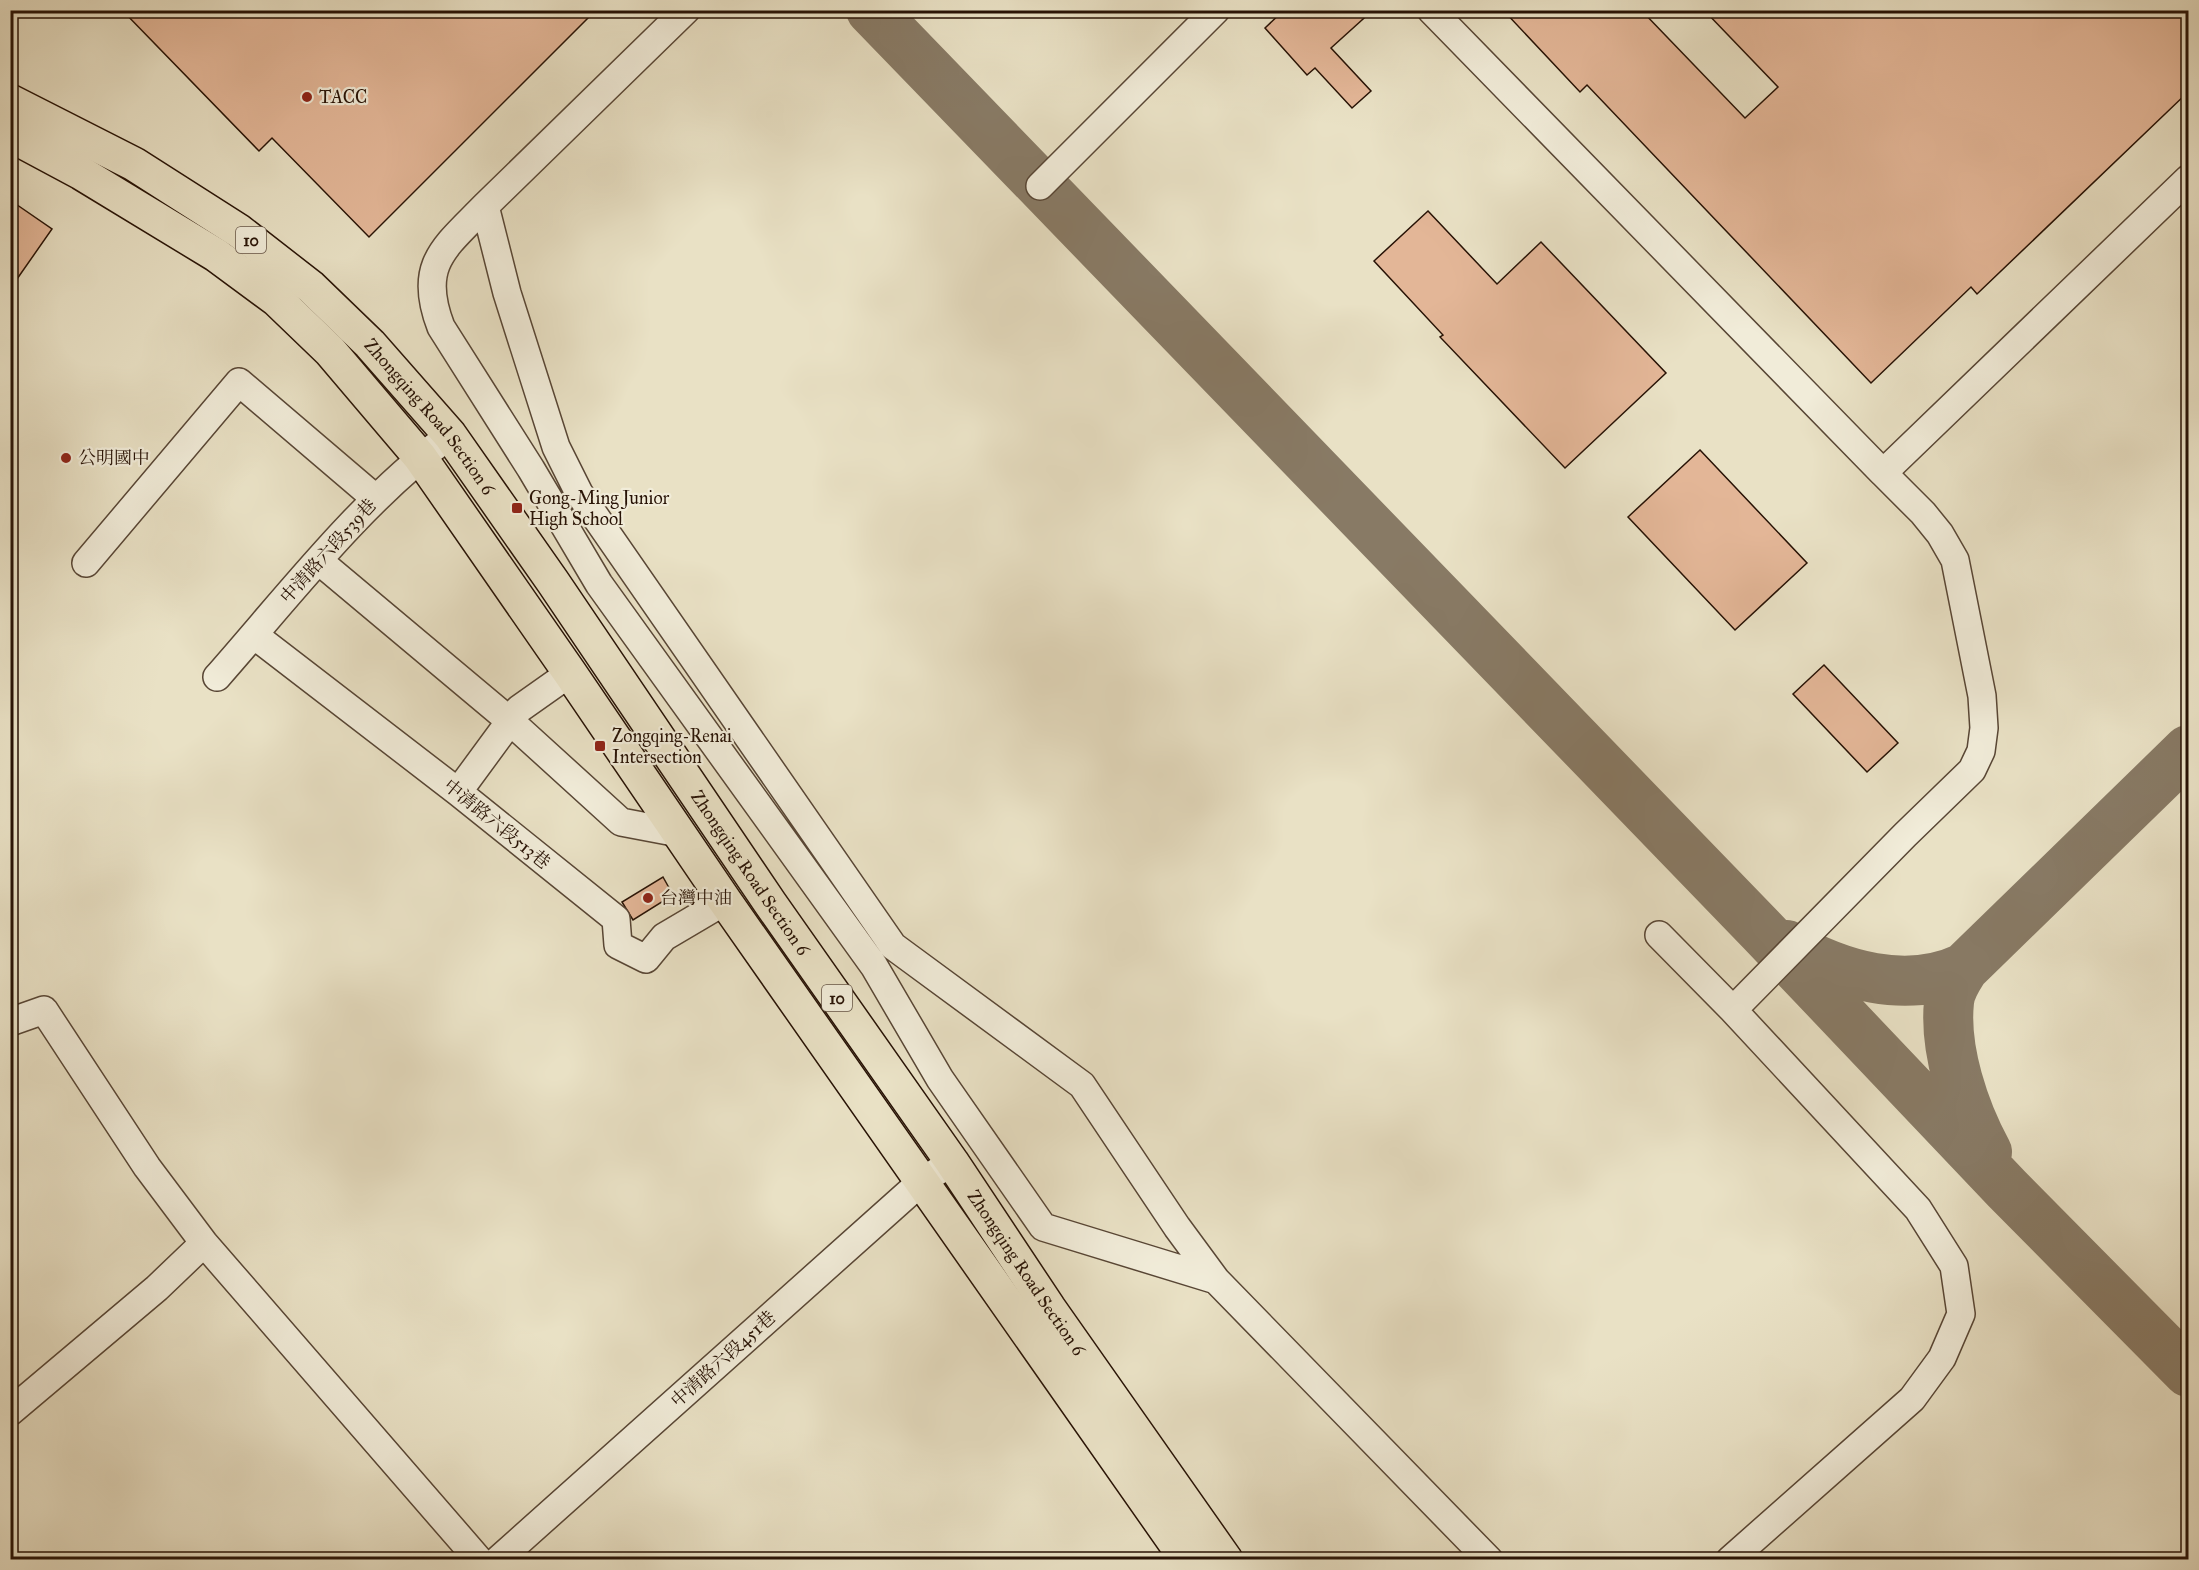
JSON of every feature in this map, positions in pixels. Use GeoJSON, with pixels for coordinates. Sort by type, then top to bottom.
{"type":"FeatureCollection","features":[{"type":"Feature","properties":{"kind":"main road","name":"Zhongqing Road Section 6"},"geometry":{"type":"LineString","coordinates":[[10,101],[134,164],[240,231],[311,287],[370,344],[450,435],[553,582],[770,903],[952,1162],[1056,1318],[1226,1560]]}},
{"type":"Feature","properties":{"kind":"main road","name":"Zhongqing Road Section 6"},"geometry":{"type":"LineString","coordinates":[[10,135],[81,173],[216,255],[277,300],[330,351],[420,457],[679,832],[724,901],[1187,1560]]}},
{"type":"Feature","properties":{"kind":"street"},"geometry":{"type":"LineString","coordinates":[[686,10],[449,243],[436,263],[431,285],[432,305],[441,327],[531,469],[599,584],[874,966],[940,1079],[1043,1227],[1216,1280]]}},
{"type":"Feature","properties":{"kind":"street"},"geometry":{"type":"LineString","coordinates":[[1040,186],[1216,10]]}},
{"type":"Feature","properties":{"kind":"street"},"geometry":{"type":"LineString","coordinates":[[1431,10],[1935,527],[1955,560],[1982,696],[1984,728],[1981,751],[1972,770],[1732,1010]]}},
{"type":"Feature","properties":{"kind":"street"},"geometry":{"type":"LineString","coordinates":[[1883,473],[2188,180]]}},
{"type":"Feature","properties":{"kind":"street"},"geometry":{"type":"LineString","coordinates":[[485,206],[507,293],[556,447],[579,493],[893,946],[1082,1086],[1177,1227],[1216,1280],[1489,1560]]}},
{"type":"Feature","properties":{"kind":"street"},"geometry":{"type":"LineString","coordinates":[[86,563],[239,382],[375,498]]}},
{"type":"Feature","properties":{"kind":"street","name":"中清路六段539巷"},"geometry":{"type":"LineString","coordinates":[[217,678],[375,498],[420,457],[450,435]]}},
{"type":"Feature","properties":{"kind":"street"},"geometry":{"type":"LineString","coordinates":[[319,561],[510,721],[621,822],[679,832]]}},
{"type":"Feature","properties":{"kind":"street","name":"中清路六段513巷"},"geometry":{"type":"LineString","coordinates":[[254,635],[458,792],[616,919],[618,945],[646,959],[664,937],[724,901]]}},
{"type":"Feature","properties":{"kind":"street"},"geometry":{"type":"LineString","coordinates":[[458,792],[519,709],[570,673]]}},
{"type":"Feature","properties":{"kind":"street"},"geometry":{"type":"LineString","coordinates":[[1659,935],[1918,1209],[1954,1266],[1960,1314],[1942,1358],[1912,1399],[1730,1560]]}},
{"type":"Feature","properties":{"kind":"street"},"geometry":{"type":"LineString","coordinates":[[10,1022],[44,1010],[147,1167],[204,1243],[479,1560]]}},
{"type":"Feature","properties":{"kind":"street","name":"中清路六段451巷"},"geometry":{"type":"LineString","coordinates":[[498,1560],[921,1182],[952,1162]]}},
{"type":"Feature","properties":{"kind":"street"},"geometry":{"type":"LineString","coordinates":[[10,1412],[157,1288],[204,1243]]}},
{"type":"Feature","properties":{"kind":"building"},"geometry":{"type":"Polygon","coordinates":[[[122,10],[596,10],[369,237],[272,138],[259,151],[122,10]]]}},
{"type":"Feature","properties":{"kind":"building"},"geometry":{"type":"Polygon","coordinates":[[[1284,10],[1373,10],[1331,48],[1371,91],[1352,108],[1315,68],[1307,75],[1265,28],[1284,10]]]}},
{"type":"Feature","properties":{"kind":"building"},"geometry":{"type":"Polygon","coordinates":[[[1503,10],[1641,10],[1745,118],[1778,87],[1704,10],[2188,10],[2188,92],[1977,294],[1971,287],[1871,383],[1587,85],[1580,92],[1503,10]]]}},
{"type":"Feature","properties":{"kind":"building"},"geometry":{"type":"Polygon","coordinates":[[[10,200],[52,229],[10,289],[10,200]]]}},
{"type":"Feature","properties":{"kind":"building"},"geometry":{"type":"Polygon","coordinates":[[[1428,211],[1497,284],[1541,242],[1666,373],[1565,468],[1440,337],[1443,335],[1374,261],[1428,211]]]}},
{"type":"Feature","properties":{"kind":"building"},"geometry":{"type":"Polygon","coordinates":[[[1700,450],[1807,563],[1735,630],[1628,517],[1700,450]]]}},
{"type":"Feature","properties":{"kind":"building"},"geometry":{"type":"Polygon","coordinates":[[[1824,665],[1898,743],[1867,772],[1793,694],[1824,665]]]}},
{"type":"Feature","properties":{"kind":"building","name":"台灣中油"},"geometry":{"type":"Polygon","coordinates":[[[663,877],[673,895],[633,920],[622,902],[663,877]]]}},
{"type":"Feature","properties":{"kind":"taxiway"},"geometry":{"type":"LineString","coordinates":[[871,10],[1762,931],[2007,1189],[2188,1372]]}},
{"type":"Feature","properties":{"kind":"taxiway"},"geometry":{"type":"LineString","coordinates":[[1987,1152],[1964,1099],[1953,1059],[1948,1021],[1950,997],[1954,984],[1964,968],[2188,750]]}},
{"type":"Feature","properties":{"kind":"taxiway"},"geometry":{"type":"LineString","coordinates":[[1787,945],[1829,965],[1874,978],[1919,980],[1942,976],[1964,968]]}},
{"type":"Feature","properties":{"kind":"place","name":"TACC"},"geometry":{"type":"Point","coordinates":[307,97]}},
{"type":"Feature","properties":{"kind":"place","name":"公明國中"},"geometry":{"type":"Point","coordinates":[66,458]}},
{"type":"Feature","properties":{"kind":"place","name":"Gong-Ming Junior High School"},"geometry":{"type":"Point","coordinates":[517,508]}},
{"type":"Feature","properties":{"kind":"place","name":"Zongqing-Renai Intersection"},"geometry":{"type":"Point","coordinates":[600,746]}},
{"type":"Feature","properties":{"kind":"place","name":"台灣中油"},"geometry":{"type":"Point","coordinates":[648,898]}}]}
